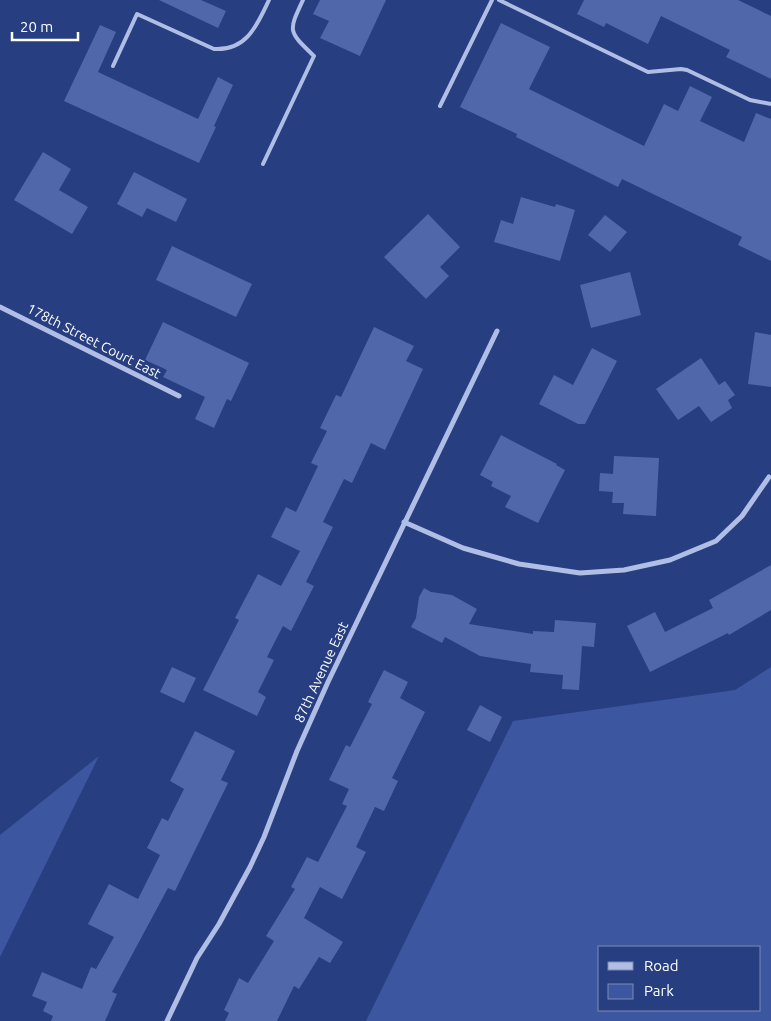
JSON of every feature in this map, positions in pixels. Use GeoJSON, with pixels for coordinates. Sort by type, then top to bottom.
{"type":"FeatureCollection","features":[{"type":"Feature","properties":{"kind":"street","name":"178th Street Court East"},"geometry":{"type":"LineString","coordinates":[[0,306],[179,396]]}},
{"type":"Feature","properties":{"kind":"street","name":"87th Avenue East"},"geometry":{"type":"LineString","coordinates":[[167,1021],[197,958],[219,924],[250,867],[264,837],[297,751],[328,682],[497,332]]}},
{"type":"Feature","properties":{"kind":"street"},"geometry":{"type":"LineString","coordinates":[[404,522],[463,548],[519,564],[580,573],[624,570],[670,560],[716,541],[742,516],[769,477]]}},
{"type":"Feature","properties":{"kind":"lane"},"geometry":{"type":"LineString","coordinates":[[113,66],[136,14],[214,49],[225,50],[237,45],[248,36],[255,28],[269,0]]}},
{"type":"Feature","properties":{"kind":"lane"},"geometry":{"type":"LineString","coordinates":[[263,164],[314,56],[296,38],[292,30],[303,0]]}},
{"type":"Feature","properties":{"kind":"lane"},"geometry":{"type":"LineString","coordinates":[[440,106],[492,0]]}},
{"type":"Feature","properties":{"kind":"lane"},"geometry":{"type":"LineString","coordinates":[[499,0],[648,72],[687,70],[750,100],[771,104]]}},
{"type":"Feature","properties":{"kind":"green space"},"geometry":{"type":"Polygon","coordinates":[[[771,667],[771,1021],[366,1021],[513,721],[735,690],[771,667]]]}},
{"type":"Feature","properties":{"kind":"green space"},"geometry":{"type":"Polygon","coordinates":[[[99,756],[0,957],[0,835],[99,756]]]}},
{"type":"Feature","properties":{"kind":"building"},"geometry":{"type":"Polygon","coordinates":[[[159,0],[201,0],[226,11],[218,28],[159,0]]]}},
{"type":"Feature","properties":{"kind":"building"},"geometry":{"type":"Polygon","coordinates":[[[320,0],[386,0],[360,56],[320,38],[329,21],[313,14],[320,0]]]}},
{"type":"Feature","properties":{"kind":"building"},"geometry":{"type":"Polygon","coordinates":[[[584,0],[738,0],[771,16],[771,79],[726,57],[730,50],[661,16],[648,44],[606,23],[604,27],[577,14],[584,0]]]}},
{"type":"Feature","properties":{"kind":"building"},"geometry":{"type":"Polygon","coordinates":[[[501,23],[550,47],[529,89],[644,146],[664,104],[678,111],[690,86],[712,97],[700,121],[744,142],[756,113],[771,119],[771,261],[738,245],[742,237],[622,179],[618,187],[516,137],[517,134],[460,107],[501,23]]]}},
{"type":"Feature","properties":{"kind":"building"},"geometry":{"type":"Polygon","coordinates":[[[100,25],[116,32],[98,72],[198,119],[218,77],[233,85],[199,163],[64,101],[100,25]]]}},
{"type":"Feature","properties":{"kind":"building"},"geometry":{"type":"Polygon","coordinates":[[[43,152],[71,169],[59,190],[88,207],[72,234],[14,200],[43,152]]]}},
{"type":"Feature","properties":{"kind":"building"},"geometry":{"type":"Polygon","coordinates":[[[134,172],[187,199],[176,222],[147,208],[142,217],[117,204],[134,172]]]}},
{"type":"Feature","properties":{"kind":"building"},"geometry":{"type":"Polygon","coordinates":[[[521,197],[555,207],[556,204],[575,210],[560,261],[494,242],[501,220],[513,224],[521,197]]]}},
{"type":"Feature","properties":{"kind":"building"},"geometry":{"type":"Polygon","coordinates":[[[428,214],[460,247],[440,267],[449,276],[426,299],[384,257],[428,214]]]}},
{"type":"Feature","properties":{"kind":"building"},"geometry":{"type":"Polygon","coordinates":[[[605,215],[627,232],[610,252],[588,235],[605,215]]]}},
{"type":"Feature","properties":{"kind":"building"},"geometry":{"type":"Polygon","coordinates":[[[172,246],[252,284],[236,317],[156,280],[172,246]]]}},
{"type":"Feature","properties":{"kind":"building"},"geometry":{"type":"Polygon","coordinates":[[[630,272],[641,315],[591,328],[580,285],[630,272]]]}},
{"type":"Feature","properties":{"kind":"building"},"geometry":{"type":"Polygon","coordinates":[[[163,322],[249,363],[231,401],[227,399],[214,428],[195,419],[205,397],[163,377],[167,370],[145,360],[163,322]]]}},
{"type":"Feature","properties":{"kind":"building"},"geometry":{"type":"Polygon","coordinates":[[[374,327],[414,346],[406,361],[423,369],[385,450],[371,443],[352,483],[344,479],[323,522],[333,527],[306,582],[314,586],[291,631],[283,626],[267,657],[274,660],[258,692],[266,697],[257,716],[203,690],[239,620],[235,618],[258,574],[281,586],[300,551],[271,537],[286,507],[296,512],[318,466],[311,463],[327,431],[320,428],[336,395],[341,397],[374,327]]]}},
{"type":"Feature","properties":{"kind":"building"},"geometry":{"type":"Polygon","coordinates":[[[755,332],[771,335],[771,387],[748,384],[755,332]]]}},
{"type":"Feature","properties":{"kind":"building"},"geometry":{"type":"Polygon","coordinates":[[[592,348],[617,361],[585,424],[578,424],[539,404],[554,375],[573,385],[592,348]]]}},
{"type":"Feature","properties":{"kind":"building"},"geometry":{"type":"Polygon","coordinates":[[[701,358],[719,385],[725,381],[735,395],[728,400],[732,408],[711,422],[699,406],[678,420],[656,389],[701,358]]]}},
{"type":"Feature","properties":{"kind":"building"},"geometry":{"type":"Polygon","coordinates":[[[501,435],[565,470],[538,523],[505,507],[511,496],[491,486],[493,482],[480,475],[501,435]]]}},
{"type":"Feature","properties":{"kind":"building"},"geometry":{"type":"Polygon","coordinates":[[[614,456],[659,458],[656,516],[623,514],[624,503],[612,503],[613,492],[599,491],[600,473],[613,474],[614,456]]]}},
{"type":"Feature","properties":{"kind":"building"},"geometry":{"type":"Polygon","coordinates":[[[771,565],[771,610],[729,635],[728,633],[650,672],[627,626],[655,612],[665,632],[713,608],[709,600],[771,565]]]}},
{"type":"Feature","properties":{"kind":"building"},"geometry":{"type":"Polygon","coordinates":[[[424,588],[431,592],[452,595],[477,609],[469,624],[533,634],[533,631],[554,632],[555,620],[596,623],[594,647],[582,646],[579,690],[562,689],[563,675],[530,672],[531,664],[480,656],[445,637],[442,643],[411,627],[416,618],[419,597],[424,588]]]}},
{"type":"Feature","properties":{"kind":"building"},"geometry":{"type":"Polygon","coordinates":[[[172,667],[196,678],[184,703],[160,692],[172,667]]]}},
{"type":"Feature","properties":{"kind":"building"},"geometry":{"type":"Polygon","coordinates":[[[384,670],[408,682],[400,698],[425,712],[392,778],[398,781],[384,811],[375,807],[356,847],[366,852],[342,899],[320,887],[304,918],[343,942],[330,963],[319,957],[299,989],[294,986],[277,1021],[225,1021],[229,1013],[224,1010],[239,978],[248,983],[274,941],[266,936],[295,889],[291,887],[307,857],[318,862],[347,806],[342,804],[349,789],[329,780],[346,745],[350,747],[372,704],[368,702],[384,670]]]}},
{"type":"Feature","properties":{"kind":"building"},"geometry":{"type":"Polygon","coordinates":[[[480,705],[502,717],[490,742],[467,730],[480,705]]]}},
{"type":"Feature","properties":{"kind":"building"},"geometry":{"type":"Polygon","coordinates":[[[195,731],[235,751],[221,780],[228,783],[175,891],[168,888],[112,992],[117,994],[105,1021],[51,1021],[53,1016],[43,1011],[47,1002],[32,996],[42,972],[82,989],[91,967],[96,969],[114,937],[88,924],[109,884],[138,899],[160,855],[147,848],[162,818],[168,821],[184,789],[170,781],[195,731]]]}}]}
